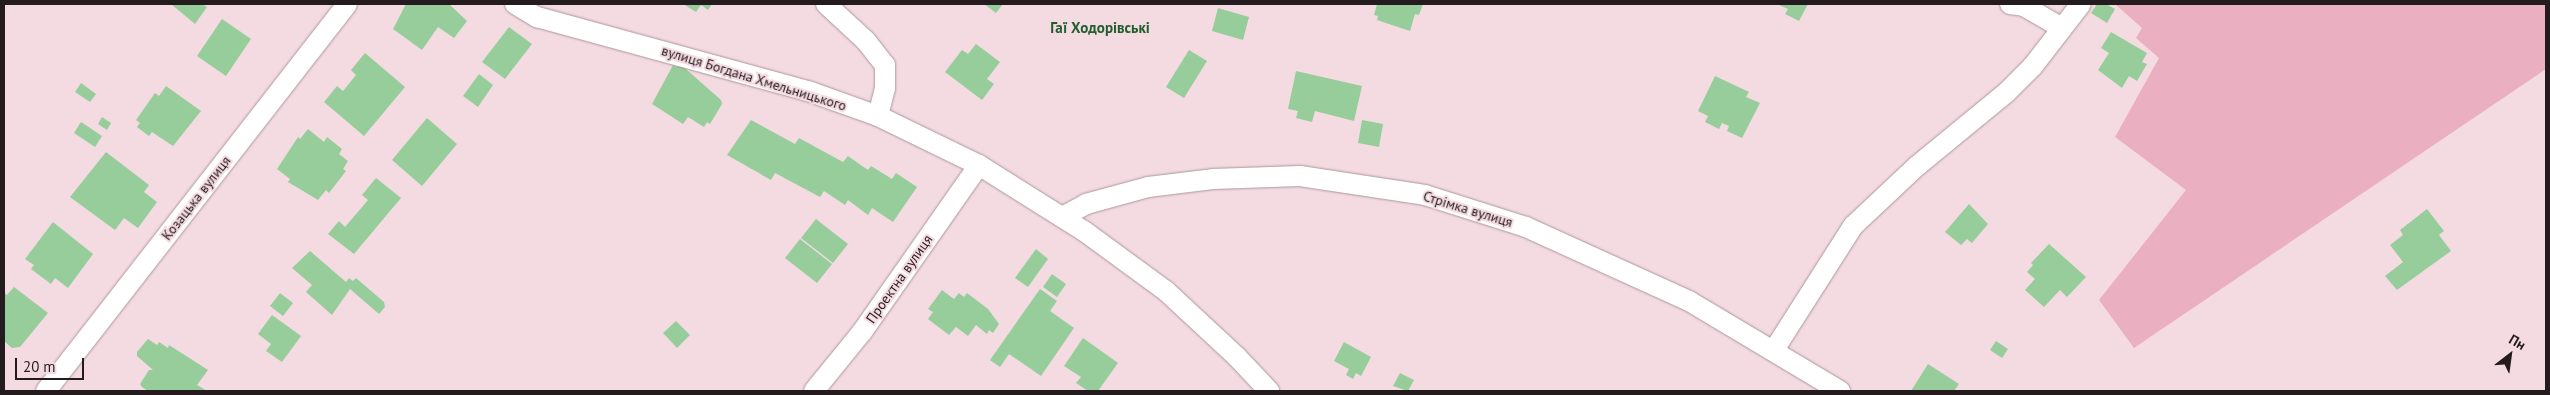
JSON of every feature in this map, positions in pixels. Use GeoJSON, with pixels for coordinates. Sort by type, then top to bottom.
{"type":"FeatureCollection","features":[{"type":"Feature","properties":{"kind":"street","name":"Козацька вулиця"},"geometry":{"type":"LineString","coordinates":[[46,391],[347,4]]}},
{"type":"Feature","properties":{"kind":"street","name":"вулиця Богдана Хмельницького"},"geometry":{"type":"LineString","coordinates":[[515,4],[537,17],[761,77],[878,116],[979,165],[1062,217],[1166,291],[1237,356],[1269,391]]}},
{"type":"Feature","properties":{"kind":"street"},"geometry":{"type":"LineString","coordinates":[[826,4],[866,41],[885,65],[885,88],[878,116]]}},
{"type":"Feature","properties":{"kind":"street"},"geometry":{"type":"LineString","coordinates":[[2010,4],[2024,6],[2062,28]]}},
{"type":"Feature","properties":{"kind":"street"},"geometry":{"type":"LineString","coordinates":[[1774,350],[1853,226],[1916,166],[2006,93],[2033,66],[2081,4]]}},
{"type":"Feature","properties":{"kind":"street","name":"Проектна вулиця"},"geometry":{"type":"LineString","coordinates":[[814,391],[862,332],[979,165]]}},
{"type":"Feature","properties":{"kind":"street","name":"Стрімка вулиця"},"geometry":{"type":"LineString","coordinates":[[1062,217],[1086,204],[1148,187],[1213,179],[1300,176],[1426,195],[1526,227],[1689,301],[1840,391]]}},
{"type":"Feature","properties":{"kind":"shaded area"},"geometry":{"type":"Polygon","coordinates":[[[2115,4],[2546,4],[2546,69],[2134,348],[2099,300],[2186,190],[2115,137],[2159,58],[2136,38],[2142,28],[2115,4]]]}},
{"type":"Feature","properties":{"kind":"building"},"geometry":{"type":"Polygon","coordinates":[[[171,4],[202,4],[207,7],[195,24],[171,4]]]}},
{"type":"Feature","properties":{"kind":"building"},"geometry":{"type":"Polygon","coordinates":[[[406,4],[449,4],[467,21],[454,38],[438,27],[422,50],[393,29],[406,4]]]}},
{"type":"Feature","properties":{"kind":"building"},"geometry":{"type":"Polygon","coordinates":[[[683,4],[712,4],[708,10],[701,5],[696,12],[683,4]]]}},
{"type":"Feature","properties":{"kind":"building"},"geometry":{"type":"Polygon","coordinates":[[[984,4],[1003,4],[996,13],[984,4]]]}},
{"type":"Feature","properties":{"kind":"building"},"geometry":{"type":"Polygon","coordinates":[[[1377,4],[1423,4],[1419,15],[1415,14],[1410,31],[1377,20],[1378,16],[1374,15],[1377,4]]]}},
{"type":"Feature","properties":{"kind":"building"},"geometry":{"type":"Polygon","coordinates":[[[1777,4],[1808,4],[1799,21],[1785,14],[1788,9],[1777,4]]]}},
{"type":"Feature","properties":{"kind":"building"},"geometry":{"type":"Polygon","coordinates":[[[2097,4],[2106,4],[2115,9],[2107,23],[2091,13],[2097,4]]]}},
{"type":"Feature","properties":{"kind":"building"},"geometry":{"type":"Polygon","coordinates":[[[1218,8],[1249,17],[1243,40],[1212,31],[1218,8]]]}},
{"type":"Feature","properties":{"kind":"building"},"geometry":{"type":"Polygon","coordinates":[[[222,19],[251,39],[226,76],[197,56],[222,19]]]}},
{"type":"Feature","properties":{"kind":"building"},"geometry":{"type":"Polygon","coordinates":[[[509,27],[532,44],[505,79],[482,62],[509,27]]]}},
{"type":"Feature","properties":{"kind":"building"},"geometry":{"type":"Polygon","coordinates":[[[2111,32],[2147,53],[2142,62],[2147,64],[2137,81],[2129,76],[2122,88],[2098,70],[2109,53],[2101,48],[2111,32]]]}},
{"type":"Feature","properties":{"kind":"building"},"geometry":{"type":"Polygon","coordinates":[[[976,44],[1000,62],[987,79],[994,84],[982,100],[945,72],[962,50],[968,54],[976,44]]]}},
{"type":"Feature","properties":{"kind":"building"},"geometry":{"type":"Polygon","coordinates":[[[1189,50],[1207,61],[1184,98],[1166,87],[1189,50]]]}},
{"type":"Feature","properties":{"kind":"building"},"geometry":{"type":"Polygon","coordinates":[[[365,53],[405,87],[364,136],[324,102],[337,86],[343,91],[356,75],[351,70],[365,53]]]}},
{"type":"Feature","properties":{"kind":"building"},"geometry":{"type":"Polygon","coordinates":[[[679,63],[721,100],[722,104],[710,124],[707,122],[704,127],[688,117],[683,124],[652,104],[673,65],[677,67],[679,63]]]}},
{"type":"Feature","properties":{"kind":"building"},"geometry":{"type":"Polygon","coordinates":[[[1296,71],[1362,86],[1354,121],[1315,111],[1312,122],[1296,118],[1298,111],[1288,109],[1296,71]]]}},
{"type":"Feature","properties":{"kind":"building"},"geometry":{"type":"Polygon","coordinates":[[[479,74],[493,85],[478,107],[463,96],[479,74]]]}},
{"type":"Feature","properties":{"kind":"building"},"geometry":{"type":"Polygon","coordinates":[[[1715,76],[1749,92],[1746,97],[1760,103],[1742,138],[1727,131],[1729,126],[1722,123],[1719,129],[1705,122],[1708,116],[1698,111],[1715,76]]]}},
{"type":"Feature","properties":{"kind":"building"},"geometry":{"type":"Polygon","coordinates":[[[81,83],[96,94],[90,102],[75,92],[81,83]]]}},
{"type":"Feature","properties":{"kind":"building"},"geometry":{"type":"Polygon","coordinates":[[[166,86],[201,111],[173,146],[152,132],[149,136],[137,127],[140,123],[136,120],[155,93],[159,96],[166,86]]]}},
{"type":"Feature","properties":{"kind":"building"},"geometry":{"type":"Polygon","coordinates":[[[102,117],[111,123],[107,130],[98,124],[102,117]]]}},
{"type":"Feature","properties":{"kind":"building"},"geometry":{"type":"Polygon","coordinates":[[[427,118],[457,144],[422,186],[392,160],[427,118]]]}},
{"type":"Feature","properties":{"kind":"building"},"geometry":{"type":"Polygon","coordinates":[[[751,120],[795,144],[799,138],[843,162],[848,156],[868,170],[871,166],[892,179],[896,173],[917,187],[893,222],[872,208],[868,215],[848,200],[845,205],[824,191],[820,197],[775,173],[771,180],[727,155],[751,120]]]}},
{"type":"Feature","properties":{"kind":"building"},"geometry":{"type":"Polygon","coordinates":[[[1362,120],[1383,124],[1379,147],[1358,143],[1362,120]]]}},
{"type":"Feature","properties":{"kind":"building"},"geometry":{"type":"Polygon","coordinates":[[[81,122],[102,136],[95,147],[74,133],[81,122]]]}},
{"type":"Feature","properties":{"kind":"building"},"geometry":{"type":"Polygon","coordinates":[[[308,129],[324,142],[327,137],[342,149],[339,154],[348,161],[343,169],[346,171],[329,193],[326,190],[318,200],[288,182],[290,179],[277,169],[298,137],[300,139],[308,129]]]}},
{"type":"Feature","properties":{"kind":"building"},"geometry":{"type":"Polygon","coordinates":[[[106,152],[149,185],[144,192],[157,202],[138,228],[124,218],[115,230],[70,197],[106,152]]]}},
{"type":"Feature","properties":{"kind":"building"},"geometry":{"type":"Polygon","coordinates":[[[376,178],[401,198],[354,254],[328,234],[339,221],[345,227],[368,200],[362,195],[376,178]]]}},
{"type":"Feature","properties":{"kind":"building"},"geometry":{"type":"Polygon","coordinates":[[[1969,204],[1988,224],[1972,243],[1967,239],[1961,245],[1945,232],[1969,204]]]}},
{"type":"Feature","properties":{"kind":"building"},"geometry":{"type":"Polygon","coordinates":[[[2427,209],[2444,231],[2439,235],[2451,251],[2397,290],[2385,276],[2403,262],[2390,245],[2403,235],[2400,230],[2427,209]]]}},
{"type":"Feature","properties":{"kind":"building"},"geometry":{"type":"Polygon","coordinates":[[[816,219],[848,244],[833,263],[801,238],[816,219]]]}},
{"type":"Feature","properties":{"kind":"building"},"geometry":{"type":"Polygon","coordinates":[[[53,222],[93,254],[68,288],[55,278],[51,284],[31,269],[34,265],[25,259],[53,222]]]}},
{"type":"Feature","properties":{"kind":"building"},"geometry":{"type":"Polygon","coordinates":[[[800,239],[832,264],[817,283],[785,258],[800,239]]]}},
{"type":"Feature","properties":{"kind":"building"},"geometry":{"type":"Polygon","coordinates":[[[2049,244],[2086,277],[2067,297],[2060,290],[2044,307],[2025,290],[2035,279],[2027,272],[2033,265],[2031,263],[2049,244]]]}},
{"type":"Feature","properties":{"kind":"building"},"geometry":{"type":"Polygon","coordinates":[[[1036,249],[1048,259],[1028,287],[1015,278],[1036,249]]]}},
{"type":"Feature","properties":{"kind":"building"},"geometry":{"type":"Polygon","coordinates":[[[310,251],[346,282],[349,278],[353,281],[356,278],[384,302],[385,307],[379,314],[350,289],[332,315],[306,292],[312,285],[292,268],[310,251]]]}},
{"type":"Feature","properties":{"kind":"building"},"geometry":{"type":"Polygon","coordinates":[[[1052,274],[1066,284],[1057,297],[1043,287],[1052,274]]]}},
{"type":"Feature","properties":{"kind":"building"},"geometry":{"type":"Polygon","coordinates":[[[14,287],[48,313],[20,347],[12,348],[4,341],[4,293],[7,295],[14,287]]]}},
{"type":"Feature","properties":{"kind":"building"},"geometry":{"type":"Polygon","coordinates":[[[1040,289],[1057,301],[1050,311],[1074,328],[1041,376],[1009,354],[1000,367],[990,360],[1040,289]]]}},
{"type":"Feature","properties":{"kind":"building"},"geometry":{"type":"Polygon","coordinates":[[[942,290],[954,299],[959,293],[964,297],[967,293],[988,309],[999,324],[993,333],[989,330],[987,334],[976,325],[968,336],[956,327],[949,335],[928,319],[933,312],[928,309],[942,290]]]}},
{"type":"Feature","properties":{"kind":"building"},"geometry":{"type":"Polygon","coordinates":[[[280,293],[293,303],[283,316],[270,306],[280,293]]]}},
{"type":"Feature","properties":{"kind":"building"},"geometry":{"type":"Polygon","coordinates":[[[272,315],[301,336],[282,362],[266,351],[271,344],[258,334],[272,315]]]}},
{"type":"Feature","properties":{"kind":"building"},"geometry":{"type":"Polygon","coordinates":[[[676,321],[690,335],[677,348],[663,333],[676,321]]]}},
{"type":"Feature","properties":{"kind":"building"},"geometry":{"type":"Polygon","coordinates":[[[1083,338],[1118,363],[1098,391],[1088,391],[1076,383],[1081,377],[1064,366],[1083,338]]]}},
{"type":"Feature","properties":{"kind":"building"},"geometry":{"type":"Polygon","coordinates":[[[148,339],[157,345],[159,342],[168,348],[169,345],[208,370],[197,385],[207,391],[148,391],[142,387],[140,384],[149,370],[153,370],[137,356],[137,352],[148,339]]]}},
{"type":"Feature","properties":{"kind":"building"},"geometry":{"type":"Polygon","coordinates":[[[1996,341],[2008,349],[2002,358],[1990,350],[1996,341]]]}},
{"type":"Feature","properties":{"kind":"building"},"geometry":{"type":"Polygon","coordinates":[[[1344,342],[1371,357],[1361,376],[1356,373],[1353,379],[1346,375],[1349,369],[1334,361],[1344,342]]]}},
{"type":"Feature","properties":{"kind":"building"},"geometry":{"type":"Polygon","coordinates":[[[1928,364],[1959,384],[1954,391],[1911,391],[1928,364]]]}},
{"type":"Feature","properties":{"kind":"building"},"geometry":{"type":"Polygon","coordinates":[[[1400,373],[1414,380],[1408,391],[1393,386],[1400,373]]]}},
{"type":"Feature","properties":{"kind":"district","name":"Гаї Ходорівські"},"geometry":{"type":"Point","coordinates":[1100,28]}}]}
